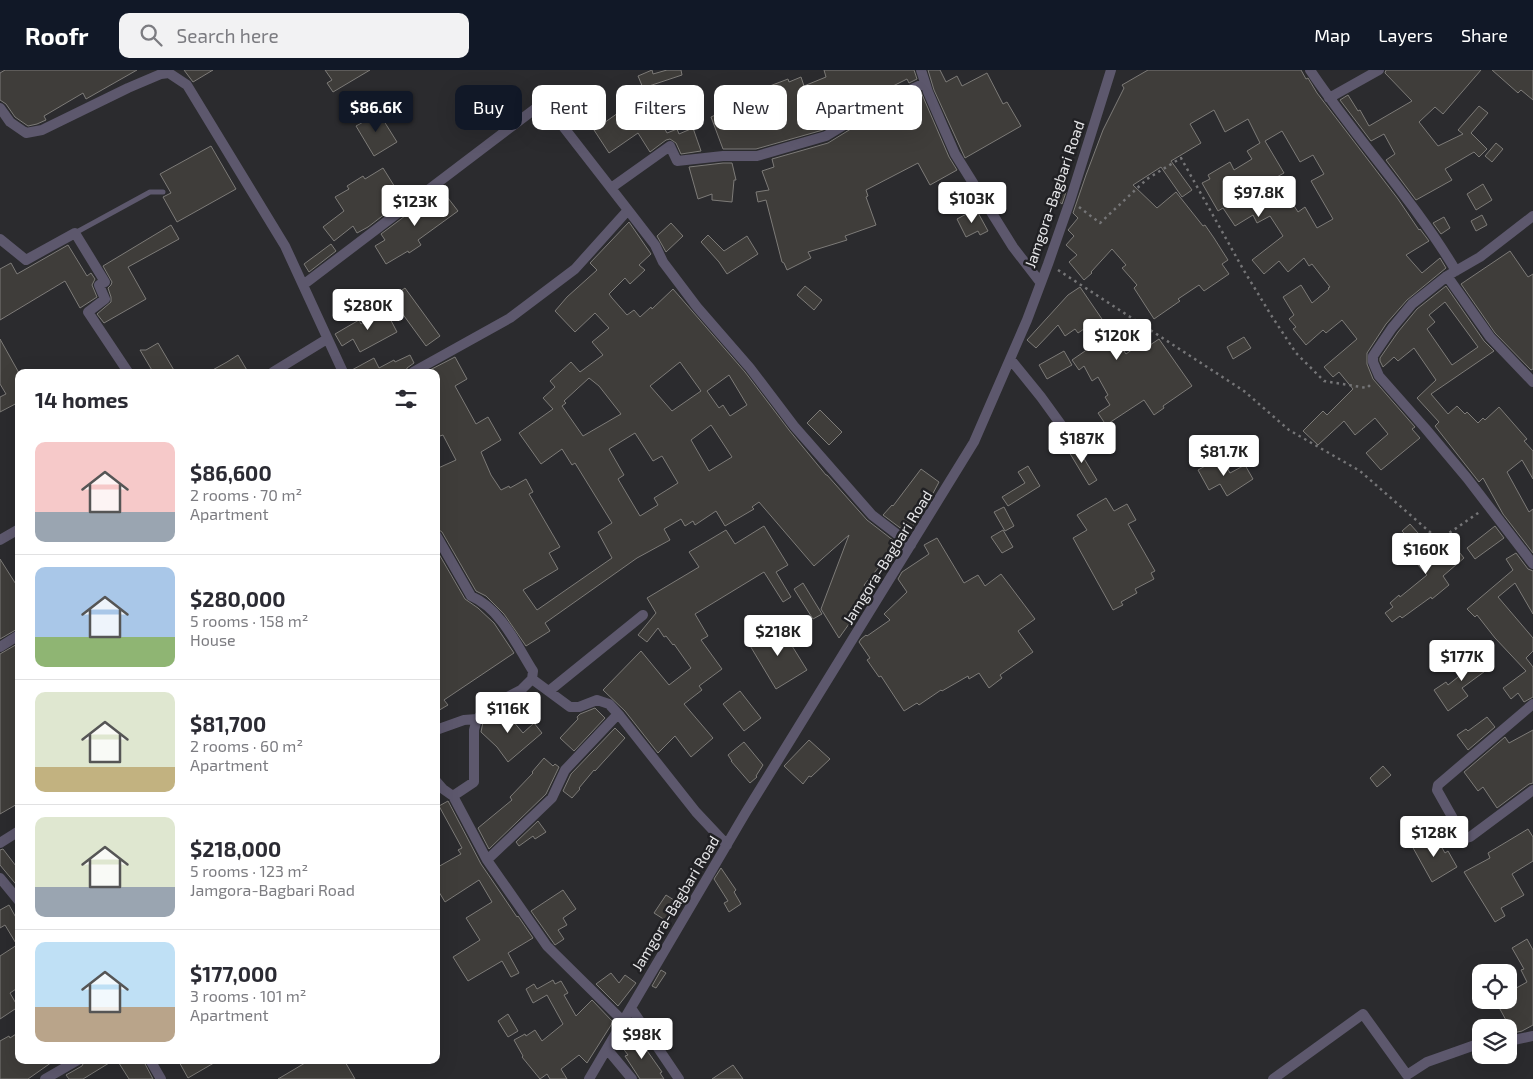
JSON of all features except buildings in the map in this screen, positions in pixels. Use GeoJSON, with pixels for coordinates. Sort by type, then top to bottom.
{"type":"FeatureCollection","features":[{"type":"Feature","properties":{"kind":"street"},"geometry":{"type":"LineString","coordinates":[[921,70],[955,154],[1013,247],[1040,282]]}},
{"type":"Feature","properties":{"kind":"street","name":"Jamgora-Bagbari Road"},"geometry":{"type":"LineString","coordinates":[[589,1079],[727,845],[974,442],[1011,360],[1048,264],[1111,70]]}},
{"type":"Feature","properties":{"kind":"street"},"geometry":{"type":"LineString","coordinates":[[1312,70],[1329,98],[1440,243],[1456,271]]}},
{"type":"Feature","properties":{"kind":"street"},"geometry":{"type":"LineString","coordinates":[[1329,98],[1379,70]]}},
{"type":"Feature","properties":{"kind":"street"},"geometry":{"type":"LineString","coordinates":[[0,108],[10,122],[26,133],[42,130],[128,88],[162,74],[169,73],[176,77],[186,85],[280,238],[342,369]]}},
{"type":"Feature","properties":{"kind":"street"},"geometry":{"type":"LineString","coordinates":[[611,188],[670,146],[677,161],[723,156],[757,156],[826,136],[877,105],[925,83]]}},
{"type":"Feature","properties":{"kind":"street"},"geometry":{"type":"LineString","coordinates":[[303,285],[544,102],[655,245],[663,262],[697,307],[750,368],[794,426],[872,515],[912,545]]}},
{"type":"Feature","properties":{"kind":"street"},"geometry":{"type":"LineString","coordinates":[[418,369],[510,318],[546,291],[575,269],[628,210]]}},
{"type":"Feature","properties":{"kind":"street"},"geometry":{"type":"LineString","coordinates":[[1533,216],[1480,257],[1447,276],[1412,304],[1392,328],[1373,356],[1373,362],[1379,376],[1425,428],[1533,564]]}},
{"type":"Feature","properties":{"kind":"street"},"geometry":{"type":"LineString","coordinates":[[0,239],[26,260],[75,233],[105,282],[99,285],[105,299],[88,312],[126,369]]}},
{"type":"Feature","properties":{"kind":"street"},"geometry":{"type":"LineString","coordinates":[[1447,276],[1490,337],[1533,382]]}},
{"type":"Feature","properties":{"kind":"street"},"geometry":{"type":"LineString","coordinates":[[278,369],[327,339]]}},
{"type":"Feature","properties":{"kind":"street"},"geometry":{"type":"LineString","coordinates":[[1011,360],[1062,426]]}},
{"type":"Feature","properties":{"kind":"street"},"geometry":{"type":"LineString","coordinates":[[0,540],[15,531]]}},
{"type":"Feature","properties":{"kind":"street"},"geometry":{"type":"LineString","coordinates":[[440,542],[471,596],[480,600],[500,619],[532,671],[532,679],[521,690],[485,710],[477,720],[474,730],[474,782],[453,796]]}},
{"type":"Feature","properties":{"kind":"street"},"geometry":{"type":"LineString","coordinates":[[549,692],[644,615]]}},
{"type":"Feature","properties":{"kind":"street"},"geometry":{"type":"LineString","coordinates":[[0,647],[15,638]]}},
{"type":"Feature","properties":{"kind":"street"},"geometry":{"type":"LineString","coordinates":[[532,679],[570,707],[579,707],[597,700],[609,704],[696,812],[727,845]]}},
{"type":"Feature","properties":{"kind":"street"},"geometry":{"type":"LineString","coordinates":[[1533,704],[1438,785],[1437,790],[1464,838],[1470,837],[1533,790]]}},
{"type":"Feature","properties":{"kind":"street"},"geometry":{"type":"LineString","coordinates":[[487,860],[552,798],[565,770],[618,714]]}},
{"type":"Feature","properties":{"kind":"street"},"geometry":{"type":"LineString","coordinates":[[440,729],[464,720],[477,720]]}},
{"type":"Feature","properties":{"kind":"street"},"geometry":{"type":"LineString","coordinates":[[440,786],[453,796],[487,860],[547,946],[623,1021]]}},
{"type":"Feature","properties":{"kind":"street"},"geometry":{"type":"LineString","coordinates":[[0,843],[15,834]]}},
{"type":"Feature","properties":{"kind":"street"},"geometry":{"type":"LineString","coordinates":[[0,878],[15,896]]}},
{"type":"Feature","properties":{"kind":"street"},"geometry":{"type":"LineString","coordinates":[[631,1008],[679,1079]]}},
{"type":"Feature","properties":{"kind":"street"},"geometry":{"type":"LineString","coordinates":[[1273,1079],[1363,1014],[1407,1075],[1427,1062],[1472,1046]]}},
{"type":"Feature","properties":{"kind":"street"},"geometry":{"type":"LineString","coordinates":[[1517,1039],[1533,1036]]}},
{"type":"Feature","properties":{"kind":"street"},"geometry":{"type":"LineString","coordinates":[[607,1049],[632,1079]]}},
{"type":"Feature","properties":{"kind":"street"},"geometry":{"type":"LineString","coordinates":[[45,1079],[71,1064]]}},
{"type":"Feature","properties":{"kind":"street"},"geometry":{"type":"LineString","coordinates":[[152,1064],[161,1079]]}},
{"type":"Feature","properties":{"kind":"lane"},"geometry":{"type":"LineString","coordinates":[[75,233],[150,192],[163,192]]}},
{"type":"Feature","properties":{"kind":"path"},"geometry":{"type":"LineString","coordinates":[[1070,201],[1100,223],[1146,179],[1182,158],[1243,269],[1296,353],[1324,381],[1366,388],[1379,376]]}},
{"type":"Feature","properties":{"kind":"path"},"geometry":{"type":"LineString","coordinates":[[1048,264],[1244,391],[1289,430],[1360,471],[1439,540],[1488,506]]}}]}
